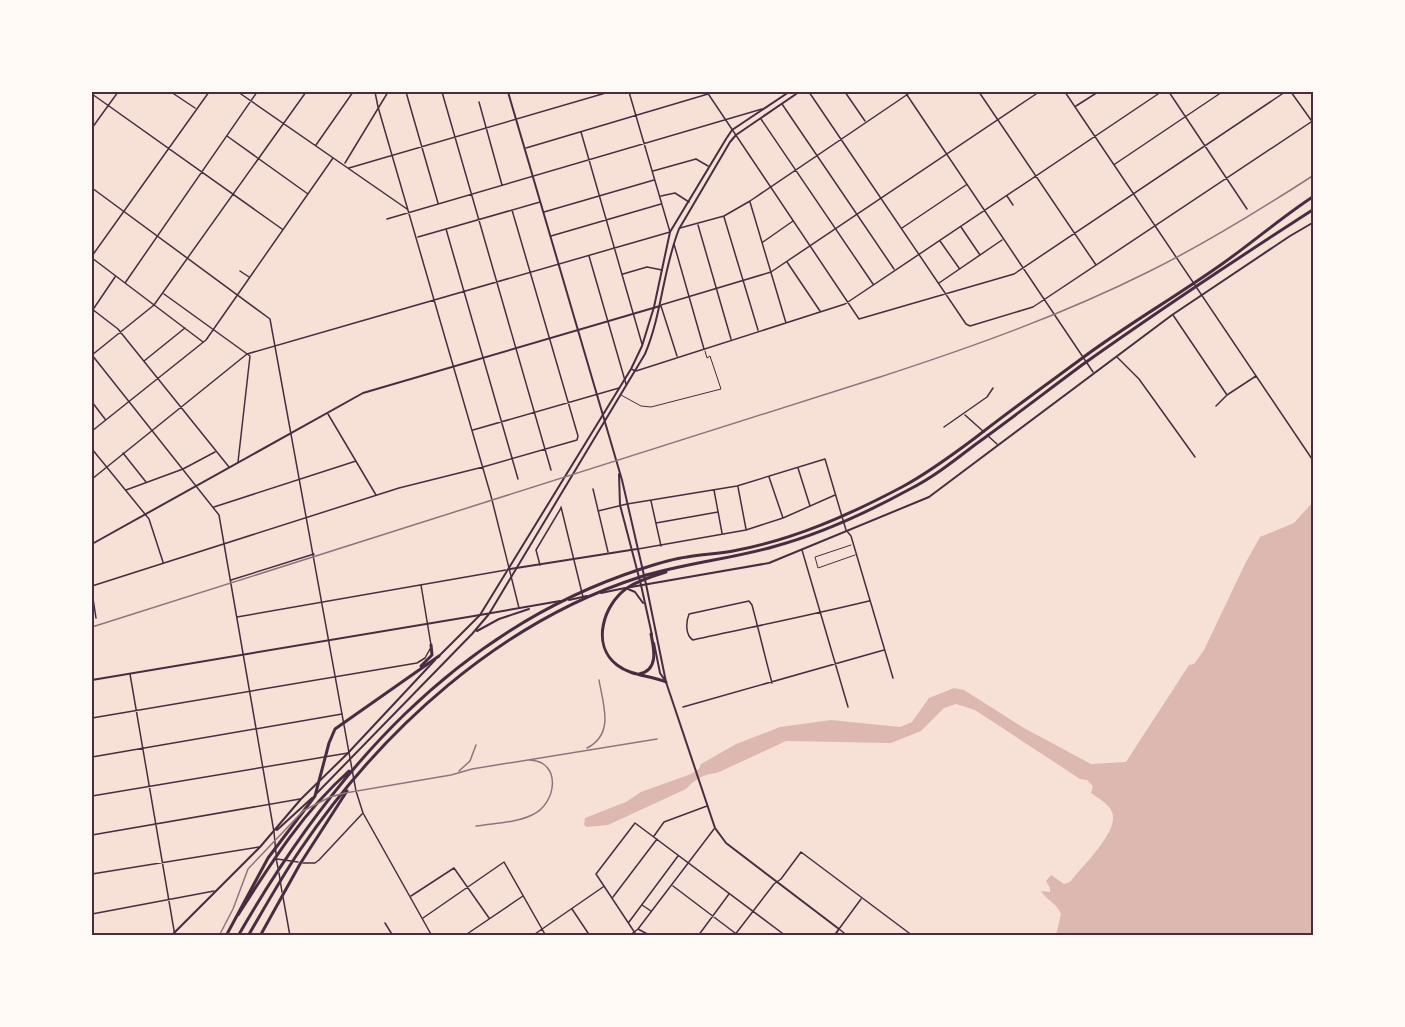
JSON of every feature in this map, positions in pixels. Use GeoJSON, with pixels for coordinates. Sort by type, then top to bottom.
{"type":"FeatureCollection","features":[{"type":"Feature","properties":{"kind":"highway"},"geometry":{"type":"LineString","coordinates":[[238,936],[294,845],[355,766],[402,716],[469,659],[517,628],[590,589],[683,557],[732,551],[769,543],[810,530],[846,515],[937,467],[1080,359],[1198,280],[1314,196]]}},
{"type":"Feature","properties":{"kind":"highway"},"geometry":{"type":"LineString","coordinates":[[248,936],[300,849],[358,775],[423,707],[479,662],[551,616],[604,591],[689,565],[778,546],[847,520],[930,479],[1091,359],[1314,209]]}},
{"type":"Feature","properties":{"kind":"highway"},"geometry":{"type":"LineString","coordinates":[[656,574],[632,585],[615,601],[603,627],[603,642],[608,655],[618,666],[636,674],[666,682]]}},
{"type":"Feature","properties":{"kind":"highway"},"geometry":{"type":"LineString","coordinates":[[636,674],[646,672],[654,660],[651,634]]}},
{"type":"Feature","properties":{"kind":"highway"},"geometry":{"type":"LineString","coordinates":[[412,674],[431,658],[433,652],[431,645]]}},
{"type":"Feature","properties":{"kind":"highway"},"geometry":{"type":"LineString","coordinates":[[227,934],[268,858],[315,796],[335,729],[439,656]]}},
{"type":"Feature","properties":{"kind":"highway"},"geometry":{"type":"LineString","coordinates":[[227,934],[265,871],[296,827],[331,788],[355,766]]}},
{"type":"Feature","properties":{"kind":"highway"},"geometry":{"type":"LineString","coordinates":[[260,936],[333,808]]}},
{"type":"Feature","properties":{"kind":"main road"},"geometry":{"type":"LineString","coordinates":[[508,92],[627,504],[666,682],[706,806],[715,828],[726,843],[839,928],[834,936]]}},
{"type":"Feature","properties":{"kind":"main road"},"geometry":{"type":"LineString","coordinates":[[173,935],[260,847],[301,798],[348,753],[480,615],[631,369],[642,346],[654,307],[670,232],[732,130],[789,92]]}},
{"type":"Feature","properties":{"kind":"main road"},"geometry":{"type":"LineString","coordinates":[[274,832],[281,828],[489,614],[636,371],[653,335],[679,229],[730,142],[736,135],[799,92]]}},
{"type":"Feature","properties":{"kind":"main road"},"geometry":{"type":"LineString","coordinates":[[92,680],[520,609],[769,563],[934,494],[1172,315],[1314,222]]}},
{"type":"Feature","properties":{"kind":"main road"},"geometry":{"type":"LineString","coordinates":[[670,232],[679,229]]}},
{"type":"Feature","properties":{"kind":"main road"},"geometry":{"type":"LineString","coordinates":[[668,242],[674,243]]}},
{"type":"Feature","properties":{"kind":"main road"},"geometry":{"type":"LineString","coordinates":[[92,544],[371,391],[660,306]]}},
{"type":"Feature","properties":{"kind":"main road"},"geometry":{"type":"LineString","coordinates":[[618,471],[620,505],[641,585],[660,673],[666,682]]}},
{"type":"Feature","properties":{"kind":"main road"},"geometry":{"type":"LineString","coordinates":[[510,569],[637,549]]}},
{"type":"Feature","properties":{"kind":"main road"},"geometry":{"type":"LineString","coordinates":[[625,588],[637,594],[646,610]]}},
{"type":"Feature","properties":{"kind":"main road"},"geometry":{"type":"LineString","coordinates":[[472,634],[499,619],[537,606]]}},
{"type":"Feature","properties":{"kind":"street"},"geometry":{"type":"LineString","coordinates":[[92,128],[118,92]]}},
{"type":"Feature","properties":{"kind":"street"},"geometry":{"type":"LineString","coordinates":[[171,92],[196,109]]}},
{"type":"Feature","properties":{"kind":"street"},"geometry":{"type":"LineString","coordinates":[[203,342],[92,257],[209,92]]}},
{"type":"Feature","properties":{"kind":"street"},"geometry":{"type":"LineString","coordinates":[[238,92],[405,206],[410,212]]}},
{"type":"Feature","properties":{"kind":"street"},"geometry":{"type":"LineString","coordinates":[[124,283],[257,92]]}},
{"type":"Feature","properties":{"kind":"street"},"geometry":{"type":"LineString","coordinates":[[290,936],[219,515],[92,355],[154,305],[164,293],[306,92]]}},
{"type":"Feature","properties":{"kind":"street"},"geometry":{"type":"LineString","coordinates":[[316,145],[353,92]]}},
{"type":"Feature","properties":{"kind":"street"},"geometry":{"type":"LineString","coordinates":[[375,92],[483,467],[520,609]]}},
{"type":"Feature","properties":{"kind":"street"},"geometry":{"type":"LineString","coordinates":[[344,164],[388,92],[394,92]]}},
{"type":"Feature","properties":{"kind":"street"},"geometry":{"type":"LineString","coordinates":[[406,92],[439,204]]}},
{"type":"Feature","properties":{"kind":"street"},"geometry":{"type":"LineString","coordinates":[[442,92],[551,470]]}},
{"type":"Feature","properties":{"kind":"street"},"geometry":{"type":"LineString","coordinates":[[349,168],[609,92]]}},
{"type":"Feature","properties":{"kind":"street"},"geometry":{"type":"LineString","coordinates":[[92,479],[247,354],[670,232],[629,92]]}},
{"type":"Feature","properties":{"kind":"street"},"geometry":{"type":"LineString","coordinates":[[809,92],[966,324],[970,326],[1033,307],[1312,121],[1291,92]]}},
{"type":"Feature","properties":{"kind":"street"},"geometry":{"type":"LineString","coordinates":[[845,92],[866,122]]}},
{"type":"Feature","properties":{"kind":"street"},"geometry":{"type":"LineString","coordinates":[[679,229],[724,216],[750,201],[906,93],[911,92]]}},
{"type":"Feature","properties":{"kind":"street"},"geometry":{"type":"LineString","coordinates":[[979,92],[1096,265]]}},
{"type":"Feature","properties":{"kind":"street"},"geometry":{"type":"LineString","coordinates":[[678,357],[660,306],[771,272],[1039,92]]}},
{"type":"Feature","properties":{"kind":"street"},"geometry":{"type":"LineString","coordinates":[[1065,92],[1314,462]]}},
{"type":"Feature","properties":{"kind":"street"},"geometry":{"type":"LineString","coordinates":[[1076,107],[1098,92]]}},
{"type":"Feature","properties":{"kind":"street"},"geometry":{"type":"LineString","coordinates":[[631,369],[636,371],[848,302],[1161,92]]}},
{"type":"Feature","properties":{"kind":"street"},"geometry":{"type":"LineString","coordinates":[[1169,92],[1247,209]]}},
{"type":"Feature","properties":{"kind":"street"},"geometry":{"type":"LineString","coordinates":[[1114,165],[1222,92]]}},
{"type":"Feature","properties":{"kind":"street"},"geometry":{"type":"LineString","coordinates":[[525,148],[708,93],[859,318],[1014,274],[1285,92]]}},
{"type":"Feature","properties":{"kind":"street"},"geometry":{"type":"LineString","coordinates":[[906,93],[1094,372]]}},
{"type":"Feature","properties":{"kind":"street"},"geometry":{"type":"LineString","coordinates":[[92,94],[283,230]]}},
{"type":"Feature","properties":{"kind":"street"},"geometry":{"type":"LineString","coordinates":[[479,102],[502,185]]}},
{"type":"Feature","properties":{"kind":"street"},"geometry":{"type":"LineString","coordinates":[[782,104],[895,270]]}},
{"type":"Feature","properties":{"kind":"street"},"geometry":{"type":"LineString","coordinates":[[387,219],[762,109]]}},
{"type":"Feature","properties":{"kind":"street"},"geometry":{"type":"LineString","coordinates":[[760,118],[873,285]]}},
{"type":"Feature","properties":{"kind":"street"},"geometry":{"type":"LineString","coordinates":[[581,132],[642,346]]}},
{"type":"Feature","properties":{"kind":"street"},"geometry":{"type":"LineString","coordinates":[[226,136],[308,194]]}},
{"type":"Feature","properties":{"kind":"street"},"geometry":{"type":"LineString","coordinates":[[92,431],[203,342],[333,158]]}},
{"type":"Feature","properties":{"kind":"street"},"geometry":{"type":"LineString","coordinates":[[652,171],[696,159],[709,167]]}},
{"type":"Feature","properties":{"kind":"street"},"geometry":{"type":"LineString","coordinates":[[544,212],[655,180]]}},
{"type":"Feature","properties":{"kind":"street"},"geometry":{"type":"LineString","coordinates":[[901,228],[967,184]]}},
{"type":"Feature","properties":{"kind":"street"},"geometry":{"type":"LineString","coordinates":[[92,188],[270,319],[323,602],[349,759],[363,813],[432,936]]}},
{"type":"Feature","properties":{"kind":"street"},"geometry":{"type":"LineString","coordinates":[[660,196],[675,193],[689,202]]}},
{"type":"Feature","properties":{"kind":"street"},"geometry":{"type":"LineString","coordinates":[[1006,195],[1013,205]]}},
{"type":"Feature","properties":{"kind":"street"},"geometry":{"type":"LineString","coordinates":[[750,201],[786,323]]}},
{"type":"Feature","properties":{"kind":"street"},"geometry":{"type":"LineString","coordinates":[[417,238],[540,202]]}},
{"type":"Feature","properties":{"kind":"street"},"geometry":{"type":"LineString","coordinates":[[550,236],[662,204]]}},
{"type":"Feature","properties":{"kind":"street"},"geometry":{"type":"LineString","coordinates":[[92,586],[307,517],[578,438],[512,210]]}},
{"type":"Feature","properties":{"kind":"street"},"geometry":{"type":"LineString","coordinates":[[724,216],[758,332]]}},
{"type":"Feature","properties":{"kind":"street"},"geometry":{"type":"LineString","coordinates":[[762,242],[794,221]]}},
{"type":"Feature","properties":{"kind":"street"},"geometry":{"type":"LineString","coordinates":[[698,224],[732,340]]}},
{"type":"Feature","properties":{"kind":"street"},"geometry":{"type":"LineString","coordinates":[[960,226],[980,255]]}},
{"type":"Feature","properties":{"kind":"street"},"geometry":{"type":"LineString","coordinates":[[446,229],[518,479]]}},
{"type":"Feature","properties":{"kind":"street"},"geometry":{"type":"LineString","coordinates":[[938,283],[1003,239]]}},
{"type":"Feature","properties":{"kind":"street"},"geometry":{"type":"LineString","coordinates":[[940,240],[959,268]]}},
{"type":"Feature","properties":{"kind":"street"},"geometry":{"type":"LineString","coordinates":[[674,243],[704,349]]}},
{"type":"Feature","properties":{"kind":"street"},"geometry":{"type":"LineString","coordinates":[[589,255],[627,386]]}},
{"type":"Feature","properties":{"kind":"street"},"geometry":{"type":"LineString","coordinates":[[787,261],[821,312]]}},
{"type":"Feature","properties":{"kind":"street"},"geometry":{"type":"LineString","coordinates":[[622,275],[647,267],[662,270]]}},
{"type":"Feature","properties":{"kind":"street"},"geometry":{"type":"LineString","coordinates":[[240,271],[250,278]]}},
{"type":"Feature","properties":{"kind":"street"},"geometry":{"type":"LineString","coordinates":[[116,276],[92,310],[121,332],[230,467]]}},
{"type":"Feature","properties":{"kind":"street"},"geometry":{"type":"LineString","coordinates":[[164,293],[250,356],[238,462]]}},
{"type":"Feature","properties":{"kind":"street"},"geometry":{"type":"LineString","coordinates":[[1172,315],[1227,395]]}},
{"type":"Feature","properties":{"kind":"street"},"geometry":{"type":"LineString","coordinates":[[143,361],[185,328]]}},
{"type":"Feature","properties":{"kind":"street"},"geometry":{"type":"LineString","coordinates":[[1117,356],[1140,380],[1195,457]]}},
{"type":"Feature","properties":{"kind":"street"},"geometry":{"type":"LineString","coordinates":[[1216,406],[1227,395],[1256,376]]}},
{"type":"Feature","properties":{"kind":"street"},"geometry":{"type":"LineString","coordinates":[[472,430],[620,388]]}},
{"type":"Feature","properties":{"kind":"street"},"geometry":{"type":"LineString","coordinates":[[944,427],[987,397],[993,388]]}},
{"type":"Feature","properties":{"kind":"street"},"geometry":{"type":"LineString","coordinates":[[92,402],[106,420]]}},
{"type":"Feature","properties":{"kind":"street"},"geometry":{"type":"LineString","coordinates":[[328,413],[376,496]]}},
{"type":"Feature","properties":{"kind":"street"},"geometry":{"type":"LineString","coordinates":[[964,414],[999,446]]}},
{"type":"Feature","properties":{"kind":"street"},"geometry":{"type":"LineString","coordinates":[[92,449],[149,519],[164,563]]}},
{"type":"Feature","properties":{"kind":"street"},"geometry":{"type":"LineString","coordinates":[[125,490],[183,469],[216,452]]}},
{"type":"Feature","properties":{"kind":"street"},"geometry":{"type":"LineString","coordinates":[[123,453],[147,483]]}},
{"type":"Feature","properties":{"kind":"street"},"geometry":{"type":"LineString","coordinates":[[598,511],[620,505],[737,486],[825,459],[846,530],[854,544],[893,678]]}},
{"type":"Feature","properties":{"kind":"street"},"geometry":{"type":"LineString","coordinates":[[213,507],[356,462]]}},
{"type":"Feature","properties":{"kind":"street"},"geometry":{"type":"LineString","coordinates":[[798,467],[810,506]]}},
{"type":"Feature","properties":{"kind":"street"},"geometry":{"type":"LineString","coordinates":[[769,476],[783,518]]}},
{"type":"Feature","properties":{"kind":"street"},"geometry":{"type":"LineString","coordinates":[[737,486],[746,530]]}},
{"type":"Feature","properties":{"kind":"street"},"geometry":{"type":"LineString","coordinates":[[593,489],[609,553]]}},
{"type":"Feature","properties":{"kind":"street"},"geometry":{"type":"LineString","coordinates":[[714,489],[722,534]]}},
{"type":"Feature","properties":{"kind":"street"},"geometry":{"type":"LineString","coordinates":[[637,549],[746,530],[783,518],[836,495]]}},
{"type":"Feature","properties":{"kind":"street"},"geometry":{"type":"LineString","coordinates":[[651,500],[661,546]]}},
{"type":"Feature","properties":{"kind":"street"},"geometry":{"type":"LineString","coordinates":[[540,565],[536,550],[561,507],[583,597]]}},
{"type":"Feature","properties":{"kind":"street"},"geometry":{"type":"LineString","coordinates":[[656,523],[718,512]]}},
{"type":"Feature","properties":{"kind":"street"},"geometry":{"type":"LineString","coordinates":[[802,549],[848,707]]}},
{"type":"Feature","properties":{"kind":"street"},"geometry":{"type":"LineString","coordinates":[[231,580],[314,554]]}},
{"type":"Feature","properties":{"kind":"street"},"geometry":{"type":"LineString","coordinates":[[237,617],[510,569]]}},
{"type":"Feature","properties":{"kind":"street"},"geometry":{"type":"LineString","coordinates":[[92,718],[420,662],[427,655],[431,645],[421,585]]}},
{"type":"Feature","properties":{"kind":"street"},"geometry":{"type":"LineString","coordinates":[[92,592],[96,618]]}},
{"type":"Feature","properties":{"kind":"street"},"geometry":{"type":"LineString","coordinates":[[772,683],[758,626],[749,602],[689,614],[687,624],[690,639],[758,626],[870,601]]}},
{"type":"Feature","properties":{"kind":"street"},"geometry":{"type":"LineString","coordinates":[[683,707],[886,650]]}},
{"type":"Feature","properties":{"kind":"street"},"geometry":{"type":"LineString","coordinates":[[129,673],[173,935]]}},
{"type":"Feature","properties":{"kind":"street"},"geometry":{"type":"LineString","coordinates":[[92,757],[342,714]]}},
{"type":"Feature","properties":{"kind":"street"},"geometry":{"type":"LineString","coordinates":[[92,796],[348,753]]}},
{"type":"Feature","properties":{"kind":"street"},"geometry":{"type":"LineString","coordinates":[[92,835],[269,806],[301,798]]}},
{"type":"Feature","properties":{"kind":"street"},"geometry":{"type":"LineString","coordinates":[[653,836],[664,822],[706,806]]}},
{"type":"Feature","properties":{"kind":"street"},"geometry":{"type":"LineString","coordinates":[[276,858],[315,863],[363,813]]}},
{"type":"Feature","properties":{"kind":"street"},"geometry":{"type":"LineString","coordinates":[[637,936],[596,874],[634,823],[786,936]]}},
{"type":"Feature","properties":{"kind":"street"},"geometry":{"type":"LineString","coordinates":[[629,936],[652,912],[715,828]]}},
{"type":"Feature","properties":{"kind":"street"},"geometry":{"type":"LineString","coordinates":[[612,898],[657,839]]}},
{"type":"Feature","properties":{"kind":"street"},"geometry":{"type":"LineString","coordinates":[[92,874],[260,847]]}},
{"type":"Feature","properties":{"kind":"street"},"geometry":{"type":"LineString","coordinates":[[735,934],[802,853],[912,936]]}},
{"type":"Feature","properties":{"kind":"street"},"geometry":{"type":"LineString","coordinates":[[628,923],[678,855]]}},
{"type":"Feature","properties":{"kind":"street"},"geometry":{"type":"LineString","coordinates":[[423,918],[504,862],[546,936]]}},
{"type":"Feature","properties":{"kind":"street"},"geometry":{"type":"LineString","coordinates":[[410,897],[454,868],[489,918]]}},
{"type":"Feature","properties":{"kind":"street"},"geometry":{"type":"LineString","coordinates":[[532,936],[604,886]]}},
{"type":"Feature","properties":{"kind":"street"},"geometry":{"type":"LineString","coordinates":[[672,886],[739,936]]}},
{"type":"Feature","properties":{"kind":"street"},"geometry":{"type":"LineString","coordinates":[[92,914],[217,891]]}},
{"type":"Feature","properties":{"kind":"street"},"geometry":{"type":"LineString","coordinates":[[698,936],[729,894]]}},
{"type":"Feature","properties":{"kind":"street"},"geometry":{"type":"LineString","coordinates":[[464,936],[523,896]]}},
{"type":"Feature","properties":{"kind":"street"},"geometry":{"type":"LineString","coordinates":[[848,936],[839,928],[862,898]]}},
{"type":"Feature","properties":{"kind":"street"},"geometry":{"type":"LineString","coordinates":[[642,905],[652,912]]}},
{"type":"Feature","properties":{"kind":"street"},"geometry":{"type":"LineString","coordinates":[[572,908],[590,936]]}},
{"type":"Feature","properties":{"kind":"street"},"geometry":{"type":"LineString","coordinates":[[385,923],[393,936]]}},
{"type":"Feature","properties":{"kind":"street"},"geometry":{"type":"LineString","coordinates":[[638,929],[651,936]]}},
{"type":"Feature","properties":{"kind":"lane"},"geometry":{"type":"LineString","coordinates":[[621,395],[641,406],[651,407],[721,389],[710,356],[707,357],[704,349]]}},
{"type":"Feature","properties":{"kind":"lane"},"geometry":{"type":"LineString","coordinates":[[854,544],[815,557],[818,568],[857,555]]}},
{"type":"Feature","properties":{"kind":"shaded area"},"geometry":{"type":"Polygon","coordinates":[[[1313,502],[1313,935],[1056,935],[1061,914],[1041,891],[1050,892],[1046,881],[1051,875],[1064,884],[1070,882],[1105,839],[1113,820],[1111,809],[1091,793],[1093,786],[1087,780],[1080,779],[975,710],[956,704],[944,708],[921,731],[891,743],[786,741],[717,773],[700,778],[686,789],[608,825],[587,827],[584,825],[585,818],[626,802],[641,792],[691,774],[699,769],[701,764],[736,744],[780,727],[831,720],[900,727],[912,722],[929,698],[954,688],[964,690],[1024,728],[1091,764],[1126,762],[1189,665],[1194,664],[1204,650],[1260,537],[1294,523],[1313,502]]]}},
{"type":"Feature","properties":{"kind":"railway"},"geometry":{"type":"LineString","coordinates":[[92,627],[880,377],[983,342],[1050,316],[1148,272],[1232,226],[1314,175]]}},
{"type":"Feature","properties":{"kind":"railway"},"geometry":{"type":"LineString","coordinates":[[587,748],[596,742],[604,727],[604,708],[599,680]]}},
{"type":"Feature","properties":{"kind":"railway"},"geometry":{"type":"LineString","coordinates":[[219,936],[233,909],[248,869],[303,811],[330,797],[451,775],[472,769],[657,739]]}},
{"type":"Feature","properties":{"kind":"railway"},"geometry":{"type":"LineString","coordinates":[[459,771],[470,761],[476,745]]}},
{"type":"Feature","properties":{"kind":"railway"},"geometry":{"type":"LineString","coordinates":[[476,826],[526,818],[540,810],[551,794],[551,776],[548,768],[530,760]]}}]}
